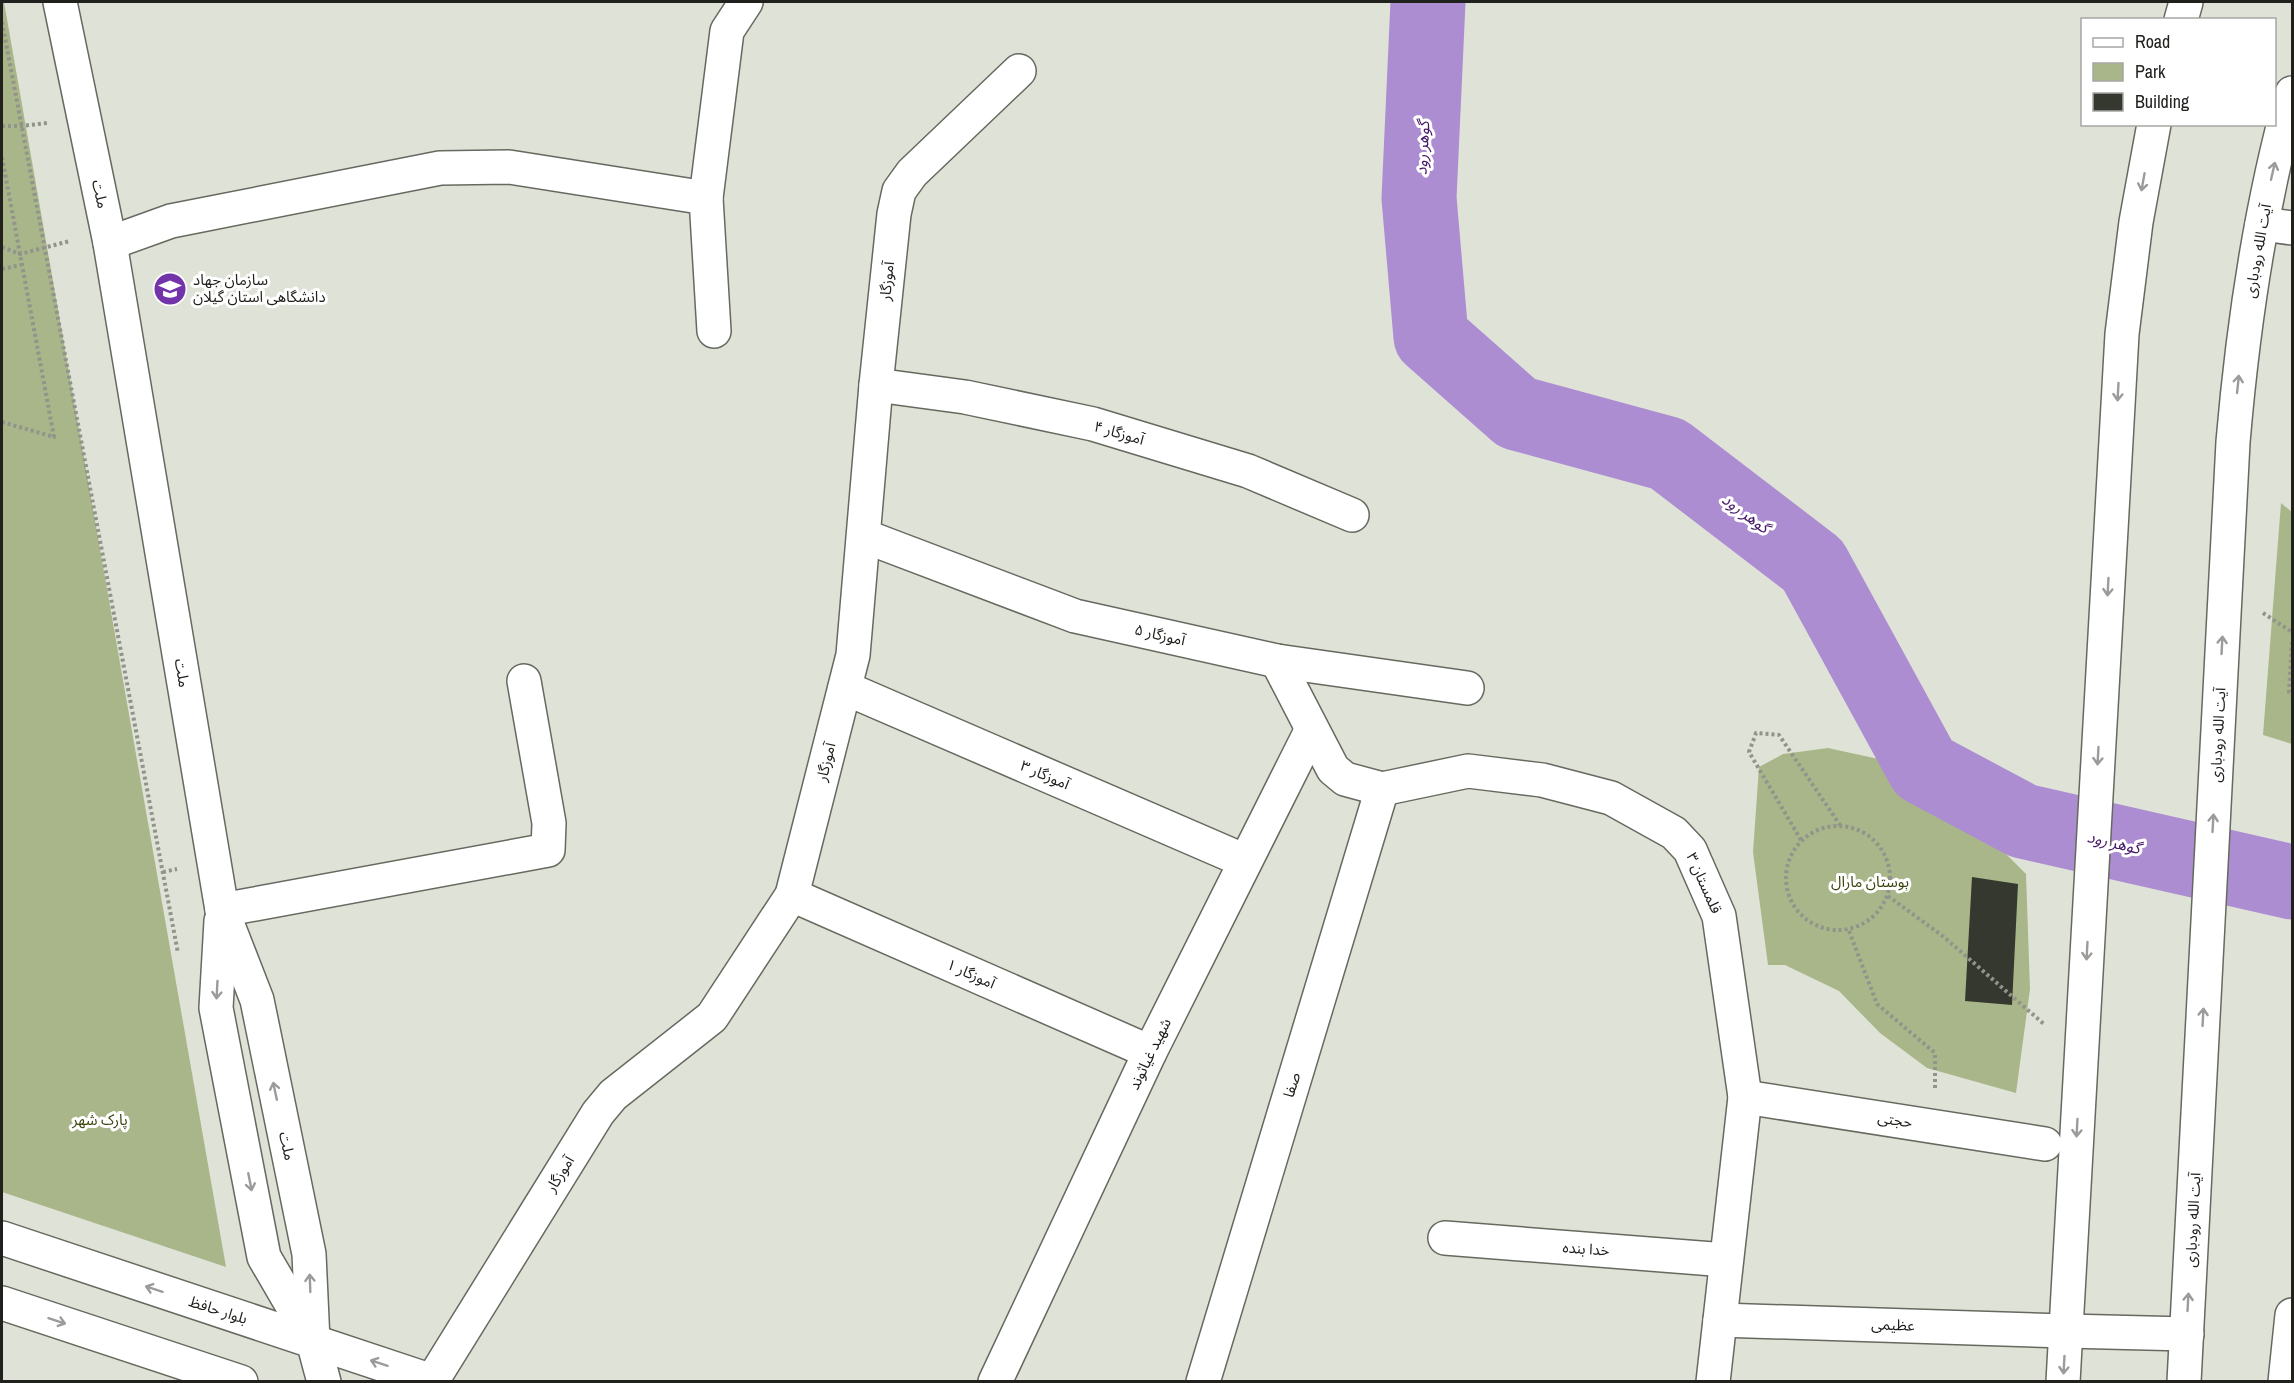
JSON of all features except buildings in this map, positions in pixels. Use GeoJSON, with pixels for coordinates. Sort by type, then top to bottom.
{"type":"FeatureCollection","features":[{"type":"Feature","properties":{"kind":"street","name":"ملت"},"geometry":{"type":"LineString","coordinates":[[60,2],[109,237],[222,910],[256,1000],[309,1254],[313,1341]]}},
{"type":"Feature","properties":{"kind":"street"},"geometry":{"type":"LineString","coordinates":[[714,331],[706,198],[727,31],[746,2]]}},
{"type":"Feature","properties":{"kind":"street"},"geometry":{"type":"LineString","coordinates":[[2182,18],[2186,2]]}},
{"type":"Feature","properties":{"kind":"street","name":"آموزگار"},"geometry":{"type":"LineString","coordinates":[[434,1381],[598,1113],[613,1095],[712,1017],[792,895],[853,655],[876,385],[894,214],[899,191],[912,173],[1019,71]]}},
{"type":"Feature","properties":{"kind":"street","name":"آیت الله رودباری"},"geometry":{"type":"LineString","coordinates":[[2184,1382],[2235,412],[2248,307],[2277,226],[2292,93]]}},
{"type":"Feature","properties":{"kind":"street"},"geometry":{"type":"LineString","coordinates":[[2063,1382],[2122,328],[2136,222],[2154,126]]}},
{"type":"Feature","properties":{"kind":"street"},"geometry":{"type":"LineString","coordinates":[[109,237],[171,221],[440,168],[509,167],[706,198]]}},
{"type":"Feature","properties":{"kind":"street","name":"آموزگار ۴"},"geometry":{"type":"LineString","coordinates":[[876,385],[965,397],[1093,424],[1248,471],[1352,515]]}},
{"type":"Feature","properties":{"kind":"street","name":"آموزگار ۵"},"geometry":{"type":"LineString","coordinates":[[864,536],[1076,616],[1276,661],[1467,688]]}},
{"type":"Feature","properties":{"kind":"street","name":"قلمستان ۳"},"geometry":{"type":"LineString","coordinates":[[1276,661],[1333,769],[1345,779],[1382,789],[1468,771],[1542,780],[1611,798],[1674,832],[1690,850],[1719,916],[1745,1096],[1713,1382]]}},
{"type":"Feature","properties":{"kind":"street"},"geometry":{"type":"LineString","coordinates":[[324,1382],[313,1341],[264,1257],[216,1008],[222,910],[548,850],[549,823],[524,681]]}},
{"type":"Feature","properties":{"kind":"street","name":"آموزگار ۳"},"geometry":{"type":"LineString","coordinates":[[845,688],[1245,861]]}},
{"type":"Feature","properties":{"kind":"street","name":"شهید غیاثوند"},"geometry":{"type":"LineString","coordinates":[[995,1382],[1150,1052],[1311,731]]}},
{"type":"Feature","properties":{"kind":"street","name":"صفا"},"geometry":{"type":"LineString","coordinates":[[1203,1382],[1382,789]]}},
{"type":"Feature","properties":{"kind":"street","name":"آموزگار ۱"},"geometry":{"type":"LineString","coordinates":[[792,895],[1150,1052]]}},
{"type":"Feature","properties":{"kind":"street","name":"حجتی"},"geometry":{"type":"LineString","coordinates":[[1745,1096],[2045,1144]]}},
{"type":"Feature","properties":{"kind":"street","name":"بلوار حافظ"},"geometry":{"type":"LineString","coordinates":[[2,1238],[434,1381]]}},
{"type":"Feature","properties":{"kind":"street","name":"خدا بنده"},"geometry":{"type":"LineString","coordinates":[[1445,1238],[1726,1260]]}},
{"type":"Feature","properties":{"kind":"street"},"geometry":{"type":"LineString","coordinates":[[2,1303],[241,1382]]}},
{"type":"Feature","properties":{"kind":"street"},"geometry":{"type":"LineString","coordinates":[[2285,1382],[2292,1315]]}},
{"type":"Feature","properties":{"kind":"street","name":"عظیمی"},"geometry":{"type":"LineString","coordinates":[[1720,1320],[2187,1334]]}},
{"type":"Feature","properties":{"kind":"path"},"geometry":{"type":"LineString","coordinates":[[2,22],[179,954]]}},
{"type":"Feature","properties":{"kind":"path"},"geometry":{"type":"LineString","coordinates":[[2,126],[21,126],[84,117]]}},
{"type":"Feature","properties":{"kind":"path"},"geometry":{"type":"LineString","coordinates":[[2,157],[54,437],[2,422]]}},
{"type":"Feature","properties":{"kind":"path"},"geometry":{"type":"LineString","coordinates":[[2,247],[20,254],[109,237]]}},
{"type":"Feature","properties":{"kind":"path"},"geometry":{"type":"LineString","coordinates":[[2,269],[21,266]]}},
{"type":"Feature","properties":{"kind":"path"},"geometry":{"type":"LineString","coordinates":[[2254,607],[2292,632]]}},
{"type":"Feature","properties":{"kind":"path"},"geometry":{"type":"LineString","coordinates":[[2292,642],[2289,692],[2292,694]]}},
{"type":"Feature","properties":{"kind":"path"},"geometry":{"type":"LineString","coordinates":[[1801,840],[1749,752],[1756,733],[1779,735],[1840,825]]}},
{"type":"Feature","properties":{"kind":"path"},"geometry":{"type":"LineString","coordinates":[[1840,825],[1864,832],[1882,849],[1891,872],[1888,896],[1873,918],[1849,931],[1822,930],[1798,915],[1786,891],[1786,864],[1801,840],[1819,829],[1840,825]]}},
{"type":"Feature","properties":{"kind":"path"},"geometry":{"type":"LineString","coordinates":[[1888,896],[1944,937],[2047,1026]]}},
{"type":"Feature","properties":{"kind":"path"},"geometry":{"type":"LineString","coordinates":[[1849,931],[1877,1004],[1935,1053],[1936,1126]]}},
{"type":"Feature","properties":{"kind":"green space","name":"پارک شهر"},"geometry":{"type":"Polygon","coordinates":[[[2,2],[4,2],[226,1267],[2,1192],[2,2]]]}},
{"type":"Feature","properties":{"kind":"green space"},"geometry":{"type":"Polygon","coordinates":[[[2281,503],[2292,512],[2292,744],[2263,735],[2281,503]]]}},
{"type":"Feature","properties":{"kind":"green space","name":"بوستان مارال"},"geometry":{"type":"Polygon","coordinates":[[[1828,748],[1906,765],[1978,826],[2026,874],[2030,989],[2016,1093],[1927,1068],[1880,1033],[1839,991],[1785,965],[1768,965],[1753,852],[1759,767],[1783,754],[1828,748]]]}},
{"type":"Feature","properties":{"kind":"waterway","name":"گوهر رود"},"geometry":{"type":"LineString","coordinates":[[1428,2],[1419,198],[1431,337],[1517,413],[1668,454],[1813,565],[1924,768],[2023,821],[2292,882]]}},
{"type":"Feature","properties":{"kind":"place","name":"سازمان جهاد دانشگاهی استان گیلان"},"geometry":{"type":"Point","coordinates":[170,289]}}]}
